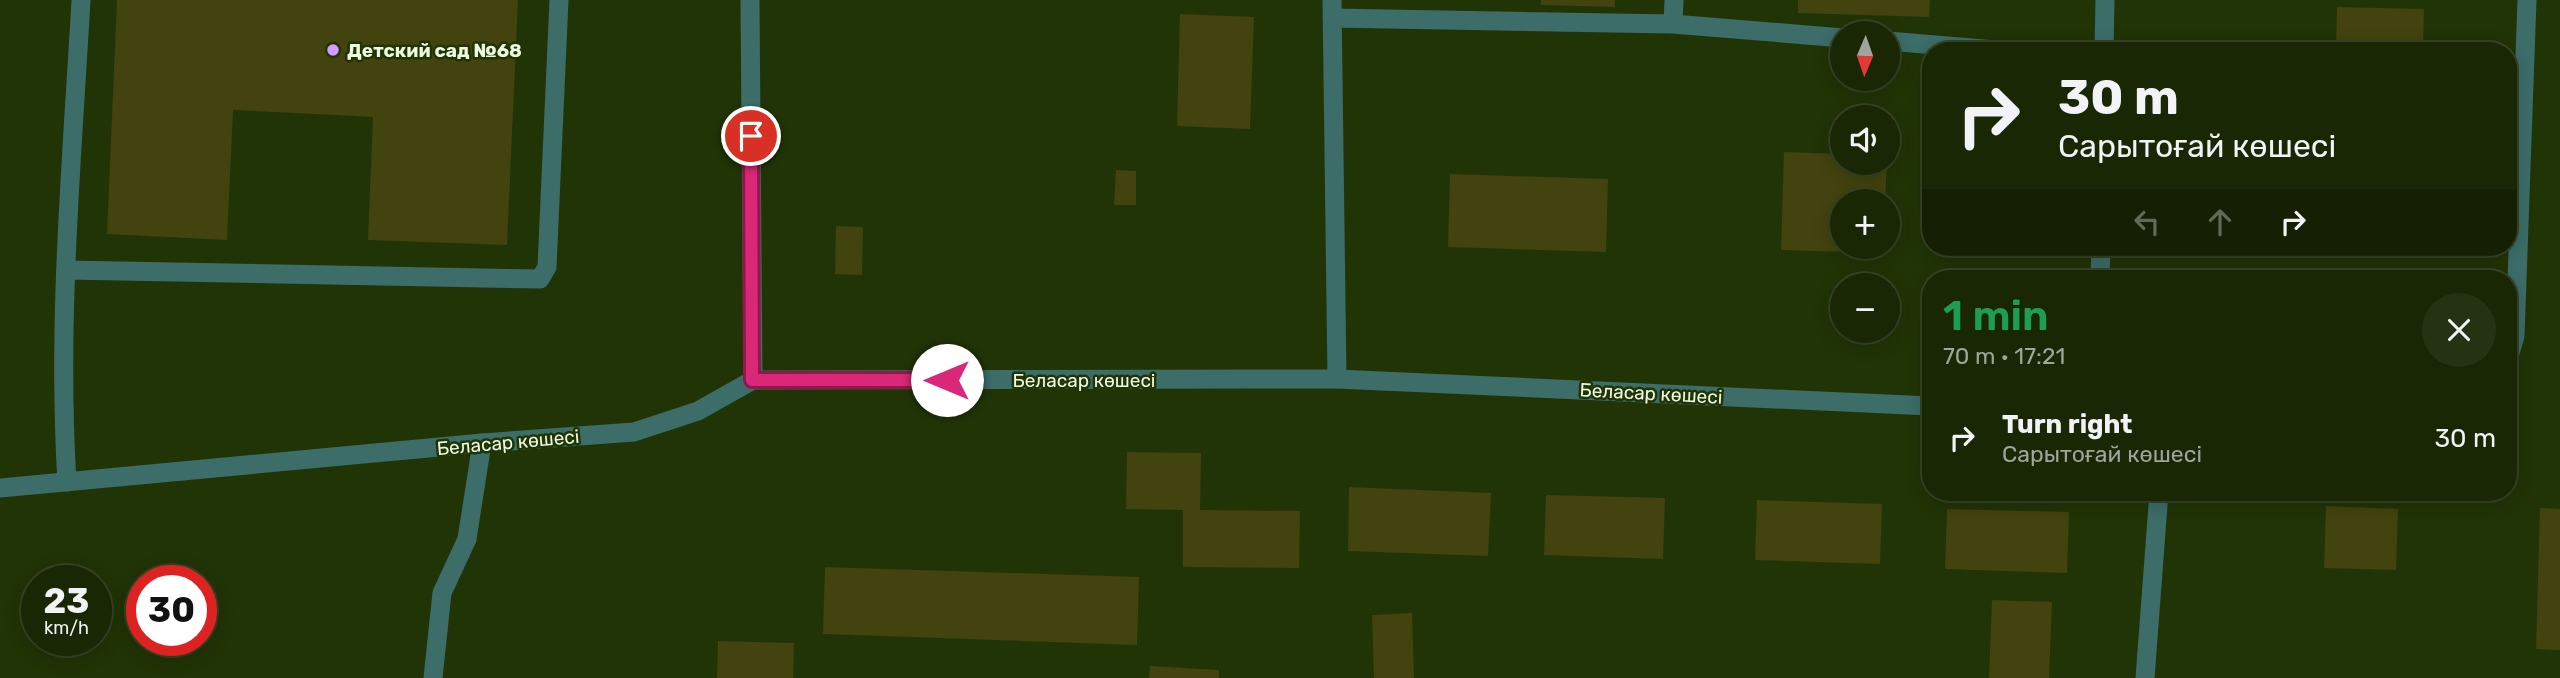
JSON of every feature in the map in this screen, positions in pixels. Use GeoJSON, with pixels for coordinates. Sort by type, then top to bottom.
{"type":"FeatureCollection","features":[{"type":"Feature","properties":{"kind":"street"},"geometry":{"type":"LineString","coordinates":[[67,482],[63,415],[66,270],[81,0]]}},
{"type":"Feature","properties":{"kind":"street"},"geometry":{"type":"LineString","coordinates":[[66,270],[540,279],[547,267],[559,0]]}},
{"type":"Feature","properties":{"kind":"street"},"geometry":{"type":"LineString","coordinates":[[750,0],[752,380]]}},
{"type":"Feature","properties":{"kind":"street"},"geometry":{"type":"LineString","coordinates":[[1673,24],[1674,0]]}},
{"type":"Feature","properties":{"kind":"street"},"geometry":{"type":"LineString","coordinates":[[2104,42],[2105,0]]}},
{"type":"Feature","properties":{"kind":"street"},"geometry":{"type":"LineString","coordinates":[[2517,280],[2527,0]]}},
{"type":"Feature","properties":{"kind":"street"},"geometry":{"type":"LineString","coordinates":[[1337,379],[1332,9],[1673,24],[1830,36]]}},
{"type":"Feature","properties":{"kind":"street"},"geometry":{"type":"LineString","coordinates":[[1900,42],[1922,44]]}},
{"type":"Feature","properties":{"kind":"street","name":"Беласар көшесі"},"geometry":{"type":"LineString","coordinates":[[0,488],[482,443],[634,432],[698,411],[752,380],[1337,379],[1922,406]]}},
{"type":"Feature","properties":{"kind":"street"},"geometry":{"type":"LineString","coordinates":[[433,678],[442,593],[467,539],[482,443]]}},
{"type":"Feature","properties":{"kind":"street"},"geometry":{"type":"LineString","coordinates":[[2145,678],[2158,501]]}},
{"type":"Feature","properties":{"kind":"building"},"geometry":{"type":"Polygon","coordinates":[[[117,0],[518,0],[507,245],[368,240],[373,117],[233,110],[227,240],[107,234],[117,0]]]}},
{"type":"Feature","properties":{"kind":"building"},"geometry":{"type":"Polygon","coordinates":[[[1541,0],[1615,0],[1615,7],[1541,5],[1541,0]]]}},
{"type":"Feature","properties":{"kind":"building"},"geometry":{"type":"Polygon","coordinates":[[[1798,0],[1930,0],[1929,17],[1798,13],[1798,0]]]}},
{"type":"Feature","properties":{"kind":"building"},"geometry":{"type":"Polygon","coordinates":[[[2337,7],[2424,9],[2423,42],[2336,42],[2337,7]]]}},
{"type":"Feature","properties":{"kind":"building"},"geometry":{"type":"Polygon","coordinates":[[[1180,14],[1254,17],[1250,129],[1177,126],[1180,14]]]}},
{"type":"Feature","properties":{"kind":"building"},"geometry":{"type":"Polygon","coordinates":[[[1784,152],[1830,154],[1830,175],[1886,175],[1886,189],[1830,189],[1830,251],[1781,250],[1784,152]]]}},
{"type":"Feature","properties":{"kind":"building"},"geometry":{"type":"Polygon","coordinates":[[[1116,170],[1136,171],[1136,205],[1114,205],[1116,170]]]}},
{"type":"Feature","properties":{"kind":"building"},"geometry":{"type":"Polygon","coordinates":[[[1450,174],[1608,179],[1606,252],[1448,247],[1450,174]]]}},
{"type":"Feature","properties":{"kind":"building"},"geometry":{"type":"Polygon","coordinates":[[[836,226],[863,227],[862,275],[835,274],[836,226]]]}},
{"type":"Feature","properties":{"kind":"building"},"geometry":{"type":"Polygon","coordinates":[[[1127,452],[1201,453],[1200,510],[1300,511],[1299,568],[1183,567],[1183,510],[1126,509],[1127,452]]]}},
{"type":"Feature","properties":{"kind":"building"},"geometry":{"type":"Polygon","coordinates":[[[1349,487],[1491,493],[1488,556],[1348,551],[1349,487]]]}},
{"type":"Feature","properties":{"kind":"building"},"geometry":{"type":"Polygon","coordinates":[[[1546,495],[1665,498],[1663,559],[1544,555],[1546,495]]]}},
{"type":"Feature","properties":{"kind":"building"},"geometry":{"type":"Polygon","coordinates":[[[1757,500],[1882,504],[1880,564],[1755,560],[1757,500]]]}},
{"type":"Feature","properties":{"kind":"building"},"geometry":{"type":"Polygon","coordinates":[[[2326,506],[2398,509],[2396,570],[2324,568],[2326,506]]]}},
{"type":"Feature","properties":{"kind":"building"},"geometry":{"type":"Polygon","coordinates":[[[2540,508],[2560,509],[2560,650],[2536,649],[2540,508]]]}},
{"type":"Feature","properties":{"kind":"building"},"geometry":{"type":"Polygon","coordinates":[[[1947,509],[2069,512],[2067,573],[1945,569],[1947,509]]]}},
{"type":"Feature","properties":{"kind":"building"},"geometry":{"type":"Polygon","coordinates":[[[825,567],[1139,577],[1137,645],[823,634],[825,567]]]}},
{"type":"Feature","properties":{"kind":"building"},"geometry":{"type":"Polygon","coordinates":[[[1992,600],[2052,602],[2049,678],[1989,678],[1992,600]]]}},
{"type":"Feature","properties":{"kind":"building"},"geometry":{"type":"Polygon","coordinates":[[[1412,613],[1414,678],[1374,678],[1372,615],[1412,613]]]}},
{"type":"Feature","properties":{"kind":"building"},"geometry":{"type":"Polygon","coordinates":[[[718,641],[794,643],[793,678],[717,678],[718,641]]]}},
{"type":"Feature","properties":{"kind":"building"},"geometry":{"type":"Polygon","coordinates":[[[1150,666],[1219,670],[1219,678],[1149,678],[1150,666]]]}},
{"type":"Feature","properties":{"kind":"place","name":"Детский сад №68"},"geometry":{"type":"Point","coordinates":[333,50]}},
{"type":"Feature","properties":{"kind":"route"},"geometry":{"type":"LineString","coordinates":[[751,136],[752,380],[947,380]]}}]}
